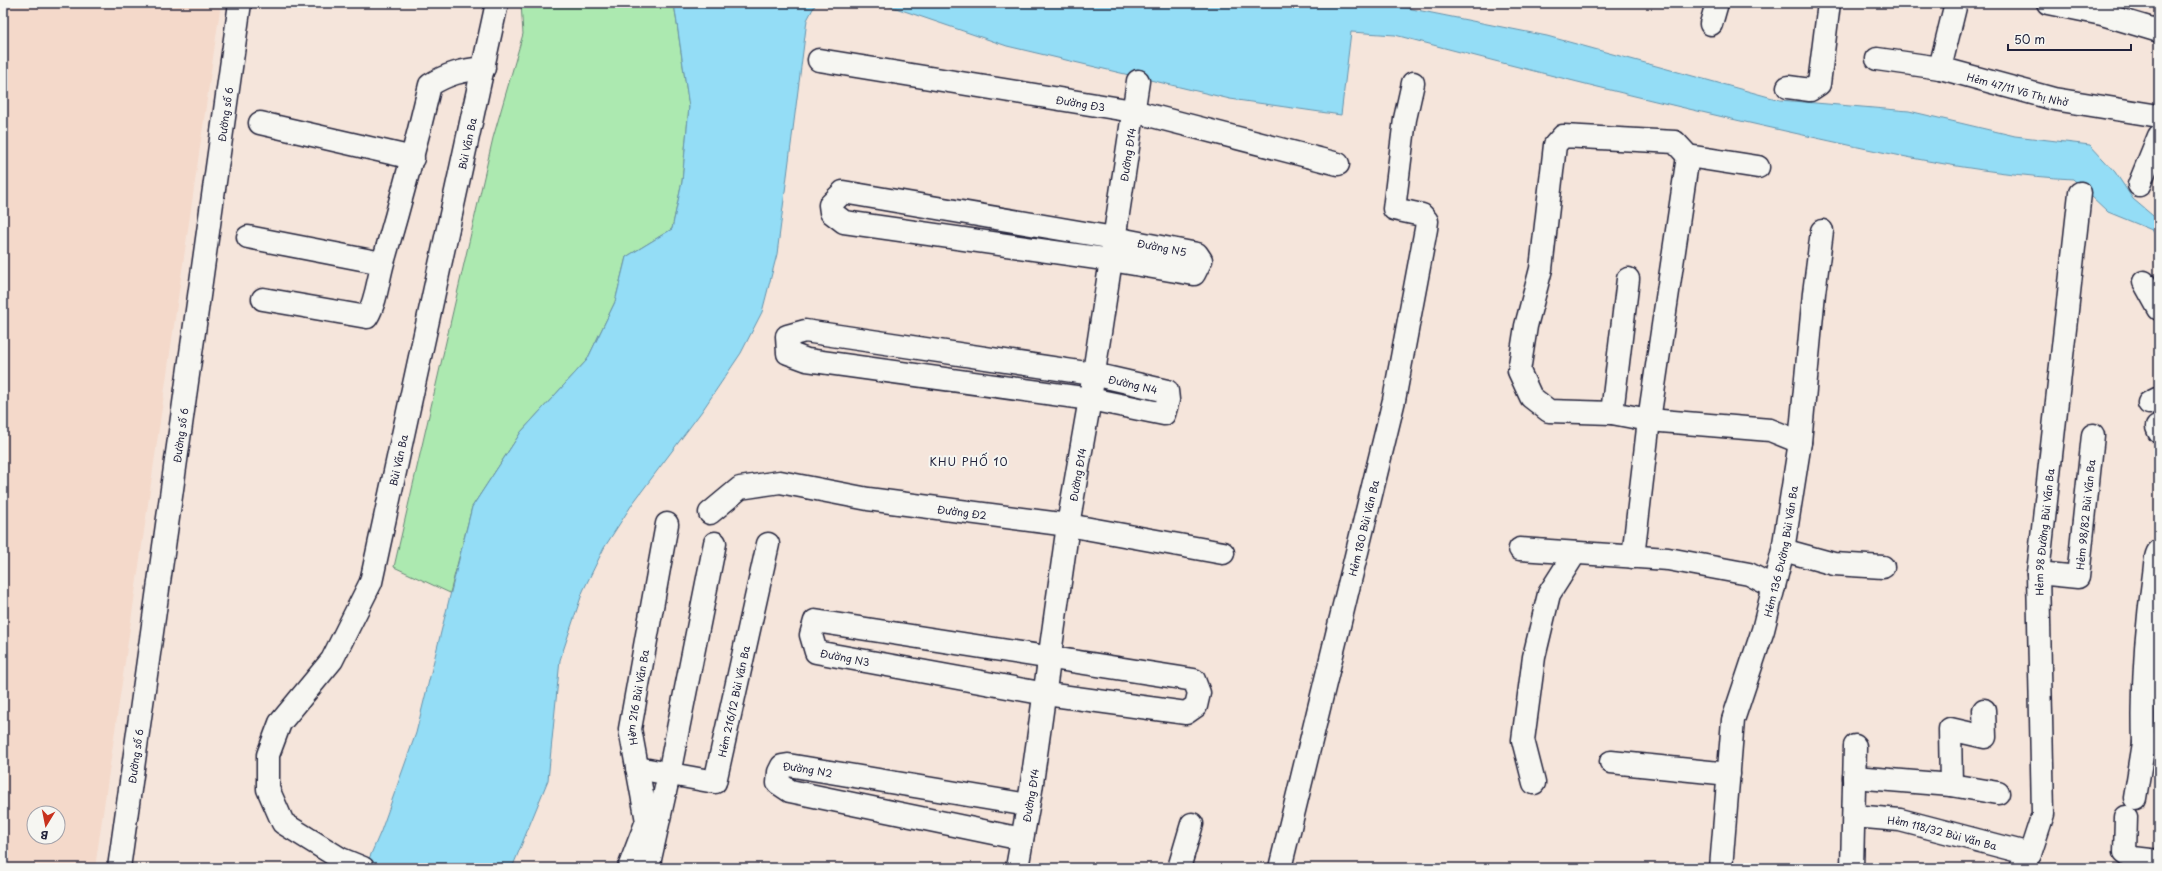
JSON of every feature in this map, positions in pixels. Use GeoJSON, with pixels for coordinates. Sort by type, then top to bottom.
{"type":"FeatureCollection","features":[{"type":"Feature","properties":{"kind":"street","name":"Đường số 6"},"geometry":{"type":"LineString","coordinates":[[119,868],[240,3]]}},
{"type":"Feature","properties":{"kind":"street","name":"Bùi Văn Ba"},"geometry":{"type":"LineString","coordinates":[[363,868],[341,859],[283,823],[268,789],[268,755],[280,723],[332,660],[371,582],[497,3]]}},
{"type":"Feature","properties":{"kind":"street"},"geometry":{"type":"LineString","coordinates":[[1711,24],[1717,3]]}},
{"type":"Feature","properties":{"kind":"street"},"geometry":{"type":"LineString","coordinates":[[1788,87],[1810,90],[1819,84],[1829,3]]}},
{"type":"Feature","properties":{"kind":"street"},"geometry":{"type":"LineString","coordinates":[[1940,68],[1956,3]]}},
{"type":"Feature","properties":{"kind":"street"},"geometry":{"type":"LineString","coordinates":[[2048,3],[2102,14],[2159,31]]}},
{"type":"Feature","properties":{"kind":"street","name":"Hẻm 47/11 Võ Thị Nhờ"},"geometry":{"type":"LineString","coordinates":[[1877,59],[1940,68],[2054,99],[2159,116]]}},
{"type":"Feature","properties":{"kind":"street","name":"Đường Đ3"},"geometry":{"type":"LineString","coordinates":[[819,60],[1133,112],[1338,164]]}},
{"type":"Feature","properties":{"kind":"street"},"geometry":{"type":"LineString","coordinates":[[263,299],[366,317],[372,308],[382,264],[413,158],[430,85],[442,77],[454,73],[484,68]]}},
{"type":"Feature","properties":{"kind":"street","name":"Đường Đ14"},"geometry":{"type":"LineString","coordinates":[[1017,868],[1046,694],[1068,525],[1090,399],[1138,81]]}},
{"type":"Feature","properties":{"kind":"street","name":"Hẻm 180 Bùi Văn Ba"},"geometry":{"type":"LineString","coordinates":[[1280,868],[1394,400],[1426,229],[1427,220],[1422,215],[1395,210],[1405,119],[1414,83]]}},
{"type":"Feature","properties":{"kind":"street"},"geometry":{"type":"LineString","coordinates":[[260,123],[413,158]]}},
{"type":"Feature","properties":{"kind":"street"},"geometry":{"type":"LineString","coordinates":[[1758,167],[1688,156],[1676,142],[1563,136],[1555,145],[1541,270],[1526,326],[1518,371],[1531,397],[1549,411],[1612,412],[1649,420],[1770,430],[1800,442]]}},
{"type":"Feature","properties":{"kind":"street"},"geometry":{"type":"LineString","coordinates":[[2139,185],[2159,136]]}},
{"type":"Feature","properties":{"kind":"street"},"geometry":{"type":"LineString","coordinates":[[1633,556],[1649,420],[1688,156]]}},
{"type":"Feature","properties":{"kind":"street","name":"Đường N5"},"geometry":{"type":"LineString","coordinates":[[843,192],[1114,238],[1197,254],[1201,260],[1194,274],[1111,260],[844,222],[831,212],[830,205],[843,192]]}},
{"type":"Feature","properties":{"kind":"street","name":"Hẻm 98 Đường Bùi Văn Ba"},"geometry":{"type":"LineString","coordinates":[[2026,861],[2043,814],[2038,573],[2080,193]]}},
{"type":"Feature","properties":{"kind":"street","name":"Hẻm 136 Đường Bùi Văn Ba"},"geometry":{"type":"LineString","coordinates":[[1721,868],[1733,720],[1763,630],[1784,550],[1800,442],[1814,294],[1822,231]]}},
{"type":"Feature","properties":{"kind":"street"},"geometry":{"type":"LineString","coordinates":[[248,237],[382,264]]}},
{"type":"Feature","properties":{"kind":"street"},"geometry":{"type":"LineString","coordinates":[[1612,412],[1628,279]]}},
{"type":"Feature","properties":{"kind":"street"},"geometry":{"type":"LineString","coordinates":[[2144,282],[2159,309]]}},
{"type":"Feature","properties":{"kind":"street","name":"Đường N4"},"geometry":{"type":"LineString","coordinates":[[805,331],[1093,374],[1167,391],[1168,400],[1164,414],[1090,399],[806,360],[788,353],[787,336],[805,331]]}},
{"type":"Feature","properties":{"kind":"street","name":"Hẻm 98/82 Bùi Văn Ba"},"geometry":{"type":"LineString","coordinates":[[2038,573],[2078,577],[2093,435]]}},
{"type":"Feature","properties":{"kind":"street","name":"Đường Đ2"},"geometry":{"type":"LineString","coordinates":[[710,513],[740,488],[780,482],[868,499],[1068,525],[1223,554]]}},
{"type":"Feature","properties":{"kind":"street","name":"Hẻm 216 Bùi Văn Ba"},"geometry":{"type":"LineString","coordinates":[[629,868],[647,821],[630,729],[667,524]]}},
{"type":"Feature","properties":{"kind":"street"},"geometry":{"type":"LineString","coordinates":[[648,868],[669,774],[715,544]]}},
{"type":"Feature","properties":{"kind":"street","name":"Hẻm 216/12 Bùi Văn Ba"},"geometry":{"type":"LineString","coordinates":[[637,768],[715,782],[768,544]]}},
{"type":"Feature","properties":{"kind":"street"},"geometry":{"type":"LineString","coordinates":[[1520,549],[1668,559],[1749,574],[1774,587]]}},
{"type":"Feature","properties":{"kind":"street"},"geometry":{"type":"LineString","coordinates":[[2159,549],[2153,618],[2143,678],[2152,744],[2130,808],[2125,852],[2133,858],[2159,861]]}},
{"type":"Feature","properties":{"kind":"street"},"geometry":{"type":"LineString","coordinates":[[1784,550],[1834,564],[1884,567]]}},
{"type":"Feature","properties":{"kind":"street"},"geometry":{"type":"LineString","coordinates":[[1534,783],[1523,740],[1534,657],[1549,594],[1575,553]]}},
{"type":"Feature","properties":{"kind":"street","name":"Đường N3"},"geometry":{"type":"LineString","coordinates":[[1046,694],[816,652],[811,635],[815,621],[1051,656]]}},
{"type":"Feature","properties":{"kind":"street"},"geometry":{"type":"LineString","coordinates":[[1046,694],[1186,714],[1196,706],[1199,693],[1194,680],[1051,656]]}},
{"type":"Feature","properties":{"kind":"street"},"geometry":{"type":"LineString","coordinates":[[1951,785],[1950,729],[1985,738],[1984,710]]}},
{"type":"Feature","properties":{"kind":"street"},"geometry":{"type":"LineString","coordinates":[[1852,868],[1855,746]]}},
{"type":"Feature","properties":{"kind":"street"},"geometry":{"type":"LineString","coordinates":[[1611,762],[1729,774]]}},
{"type":"Feature","properties":{"kind":"street","name":"Đường N2"},"geometry":{"type":"LineString","coordinates":[[1022,839],[790,791],[778,784],[779,772],[782,766],[788,765],[1028,805]]}},
{"type":"Feature","properties":{"kind":"street"},"geometry":{"type":"LineString","coordinates":[[1854,777],[1951,785],[1998,793]]}},
{"type":"Feature","properties":{"kind":"street","name":"Hẻm 118/32 Bùi Văn Ba"},"geometry":{"type":"LineString","coordinates":[[1854,816],[1900,820],[2026,861]]}},
{"type":"Feature","properties":{"kind":"street"},"geometry":{"type":"LineString","coordinates":[[1178,868],[1192,824]]}},
{"type":"Feature","properties":{"kind":"shaded area"},"geometry":{"type":"Polygon","coordinates":[[[3,3],[221,3],[95,868],[3,868],[3,3]]]}},
{"type":"Feature","properties":{"kind":"green space"},"geometry":{"type":"Polygon","coordinates":[[[521,3],[674,3],[689,107],[682,182],[672,229],[626,257],[615,302],[587,360],[521,432],[472,507],[450,593],[394,567],[493,138],[523,34],[521,3]]]}},
{"type":"Feature","properties":{"kind":"water"},"geometry":{"type":"Polygon","coordinates":[[[674,3],[816,3],[807,20],[777,254],[762,312],[741,353],[702,411],[633,503],[604,548],[583,591],[560,660],[548,780],[512,868],[365,868],[381,831],[416,733],[472,507],[521,432],[587,360],[615,302],[626,257],[672,229],[682,182],[689,107],[674,3]]]}},
{"type":"Feature","properties":{"kind":"water"},"geometry":{"type":"Polygon","coordinates":[[[881,3],[1344,3],[1407,8],[1547,36],[1780,100],[1909,111],[2015,136],[2090,145],[2115,172],[2133,199],[2159,221],[2159,239],[2152,230],[2108,212],[2073,179],[1964,167],[1856,147],[1638,97],[1395,35],[1351,32],[1341,115],[1230,99],[1007,46],[881,3]]]}},
{"type":"Feature","properties":{"kind":"district","name":"KHU PHỐ 10"},"geometry":{"type":"Point","coordinates":[969,461]}}]}
